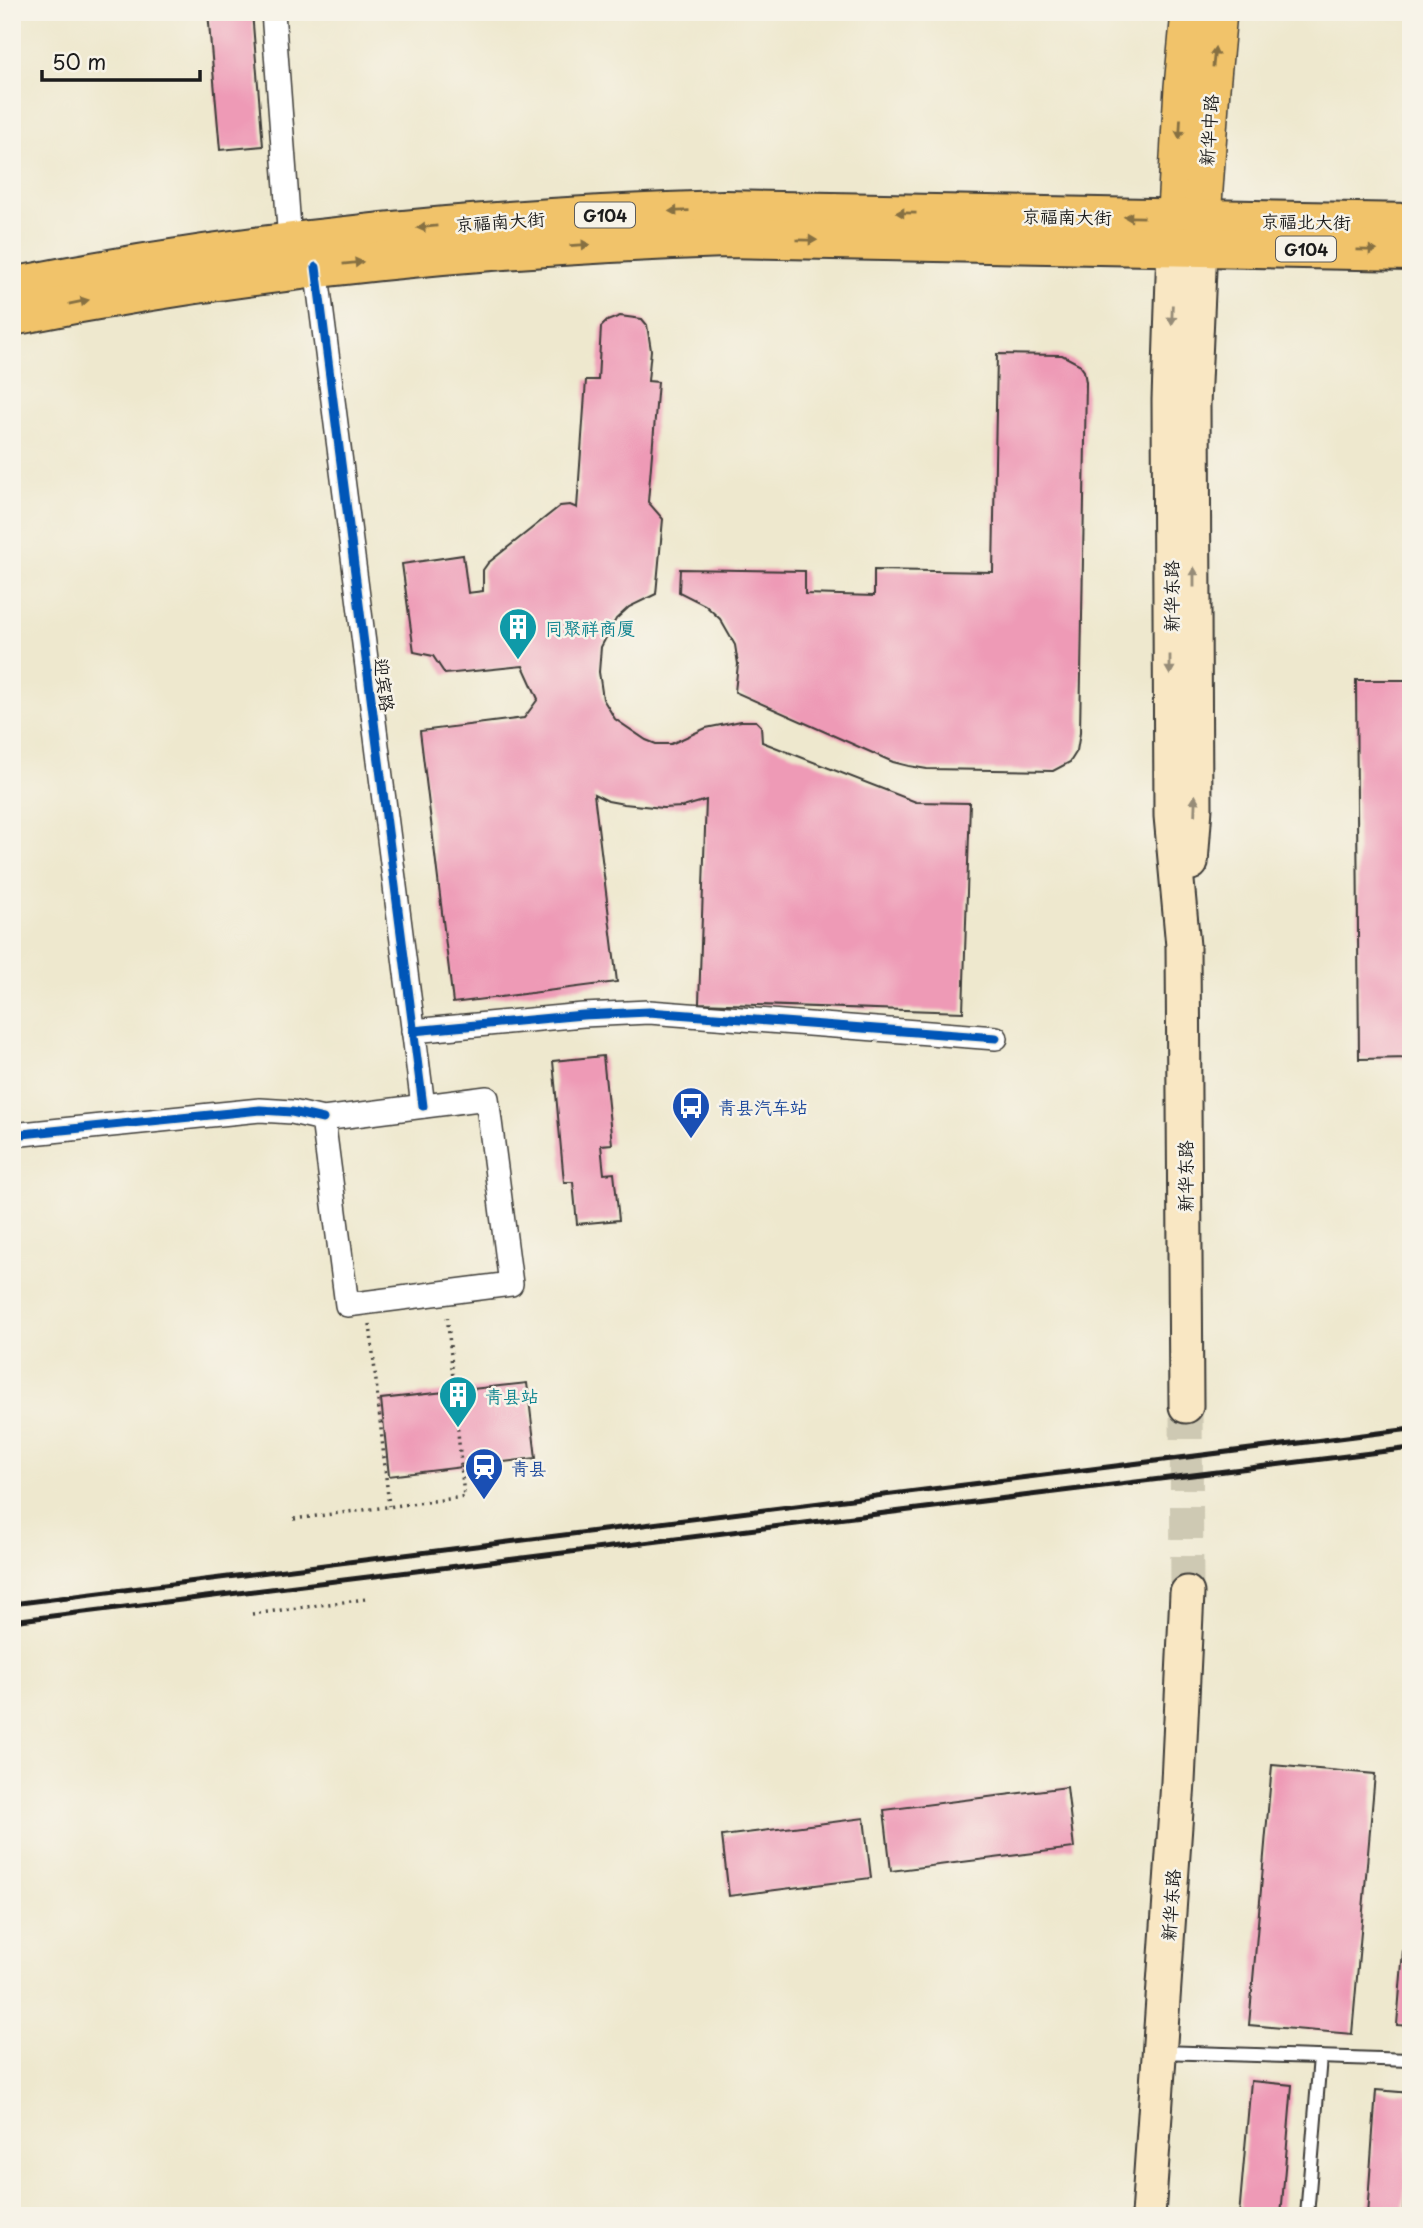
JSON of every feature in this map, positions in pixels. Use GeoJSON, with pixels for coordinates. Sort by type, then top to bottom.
{"type":"FeatureCollection","features":[{"type":"Feature","properties":{"kind":"highway","name":"京福南大街"},"geometry":{"type":"LineString","coordinates":[[12,316],[303,254],[537,218],[724,210],[1188,232]]}},
{"type":"Feature","properties":{"kind":"highway","name":"京福北大街"},"geometry":{"type":"LineString","coordinates":[[1188,232],[1411,223]]}},
{"type":"Feature","properties":{"kind":"highway","name":"京福北大街"},"geometry":{"type":"LineString","coordinates":[[1188,232],[1411,251]]}},
{"type":"Feature","properties":{"kind":"highway","name":"京福南大街"},"geometry":{"type":"LineString","coordinates":[[12,287],[83,272],[303,254]]}},
{"type":"Feature","properties":{"kind":"main road","name":"新华中路"},"geometry":{"type":"LineString","coordinates":[[1188,232],[1183,87],[1190,12]]}},
{"type":"Feature","properties":{"kind":"main road","name":"新华中路"},"geometry":{"type":"LineString","coordinates":[[1188,232],[1218,12]]}},
{"type":"Feature","properties":{"kind":"main road","name":"新华东路"},"geometry":{"type":"LineString","coordinates":[[1186,1406],[1183,946],[1195,808],[1193,405],[1188,232]]}},
{"type":"Feature","properties":{"kind":"main road","name":"新华东路"},"geometry":{"type":"LineString","coordinates":[[1148,2216],[1178,1782],[1187,1593]]}},
{"type":"Feature","properties":{"kind":"street","name":"迎宾路"},"geometry":{"type":"LineString","coordinates":[[273,12],[303,254],[423,1106]]}},
{"type":"Feature","properties":{"kind":"street"},"geometry":{"type":"LineString","coordinates":[[413,1031],[583,1014],[649,1012],[996,1038]]}},
{"type":"Feature","properties":{"kind":"street"},"geometry":{"type":"LineString","coordinates":[[12,1135],[260,1110],[292,1112],[323,1119],[488,1098],[511,1284],[347,1305],[323,1119]]}},
{"type":"Feature","properties":{"kind":"lane"},"geometry":{"type":"LineString","coordinates":[[1160,2052],[1411,2060]]}},
{"type":"Feature","properties":{"kind":"lane"},"geometry":{"type":"LineString","coordinates":[[1307,2216],[1320,2057]]}},
{"type":"Feature","properties":{"kind":"path"},"geometry":{"type":"LineString","coordinates":[[294,1519],[464,1497],[445,1292]]}},
{"type":"Feature","properties":{"kind":"path"},"geometry":{"type":"LineString","coordinates":[[367,1302],[389,1506]]}},
{"type":"Feature","properties":{"kind":"path"},"geometry":{"type":"LineString","coordinates":[[252,1614],[366,1599]]}},
{"type":"Feature","properties":{"kind":"building"},"geometry":{"type":"Polygon","coordinates":[[[208,12],[252,12],[263,146],[220,150],[208,12]]]}},
{"type":"Feature","properties":{"kind":"building","name":"同聚祥商厦"},"geometry":{"type":"Polygon","coordinates":[[[620,316],[642,319],[647,325],[651,350],[648,381],[658,382],[648,502],[663,519],[656,594],[629,607],[616,619],[601,647],[599,672],[603,699],[615,719],[656,744],[671,744],[706,728],[756,721],[761,726],[762,742],[916,802],[970,803],[963,1012],[699,1003],[706,800],[683,807],[663,808],[608,801],[594,794],[617,982],[453,1003],[420,731],[524,718],[538,699],[523,666],[445,674],[433,656],[414,652],[402,564],[463,555],[468,593],[483,591],[483,570],[488,563],[560,506],[570,505],[577,508],[586,380],[598,380],[601,327],[607,321],[620,316]]]}},
{"type":"Feature","properties":{"kind":"building"},"geometry":{"type":"Polygon","coordinates":[[[997,354],[1062,355],[1079,364],[1084,371],[1086,382],[1080,733],[1077,751],[1070,762],[1053,771],[927,769],[909,766],[893,762],[735,692],[738,664],[735,645],[720,619],[705,605],[679,592],[680,569],[805,571],[805,594],[874,596],[874,570],[993,572],[997,354]]]}},
{"type":"Feature","properties":{"kind":"building"},"geometry":{"type":"Polygon","coordinates":[[[1356,680],[1411,680],[1411,1058],[1359,1059],[1356,680]]]}},
{"type":"Feature","properties":{"kind":"building"},"geometry":{"type":"Polygon","coordinates":[[[603,1056],[612,1144],[601,1145],[604,1174],[614,1173],[619,1220],[577,1224],[573,1182],[564,1182],[553,1061],[603,1056]]]}},
{"type":"Feature","properties":{"kind":"building","name":"青县站"},"geometry":{"type":"Polygon","coordinates":[[[527,1383],[536,1458],[389,1476],[381,1399],[527,1383]]]}},
{"type":"Feature","properties":{"kind":"building"},"geometry":{"type":"Polygon","coordinates":[[[1272,1765],[1375,1774],[1352,2034],[1249,2025],[1272,1765]]]}},
{"type":"Feature","properties":{"kind":"building"},"geometry":{"type":"Polygon","coordinates":[[[1067,1787],[1074,1848],[891,1871],[884,1810],[1067,1787]]]}},
{"type":"Feature","properties":{"kind":"building"},"geometry":{"type":"Polygon","coordinates":[[[864,1818],[871,1878],[729,1896],[722,1836],[864,1818]]]}},
{"type":"Feature","properties":{"kind":"building"},"geometry":{"type":"Polygon","coordinates":[[[1411,1875],[1411,2026],[1397,2025],[1411,1875]]]}},
{"type":"Feature","properties":{"kind":"building"},"geometry":{"type":"Polygon","coordinates":[[[1251,2081],[1292,2085],[1281,2216],[1239,2216],[1251,2081]]]}},
{"type":"Feature","properties":{"kind":"building"},"geometry":{"type":"Polygon","coordinates":[[[1376,2090],[1411,2093],[1403,2216],[1367,2216],[1376,2090]]]}},
{"type":"Feature","properties":{"kind":"tunnel"},"geometry":{"type":"LineString","coordinates":[[1186,1406],[1187,1593]]}},
{"type":"Feature","properties":{"kind":"railway"},"geometry":{"type":"LineString","coordinates":[[12,1604],[1411,1429]]}},
{"type":"Feature","properties":{"kind":"railway"},"geometry":{"type":"LineString","coordinates":[[12,1621],[1411,1448]]}},
{"type":"Feature","properties":{"kind":"cycle path"},"geometry":{"type":"LineString","coordinates":[[316,267],[423,1106]]}},
{"type":"Feature","properties":{"kind":"cycle path"},"geometry":{"type":"LineString","coordinates":[[413,1031],[583,1015],[649,1012],[996,1038]]}},
{"type":"Feature","properties":{"kind":"cycle path"},"geometry":{"type":"LineString","coordinates":[[12,1135],[260,1110],[292,1112],[323,1119]]}},
{"type":"Feature","properties":{"kind":"place","name":"同聚祥商厦"},"geometry":{"type":"Point","coordinates":[518,661]}},
{"type":"Feature","properties":{"kind":"place","name":"青县汽车站"},"geometry":{"type":"Point","coordinates":[691,1140]}},
{"type":"Feature","properties":{"kind":"place","name":"青县站"},"geometry":{"type":"Point","coordinates":[458,1429]}},
{"type":"Feature","properties":{"kind":"place","name":"青县"},"geometry":{"type":"Point","coordinates":[484,1501]}}]}
